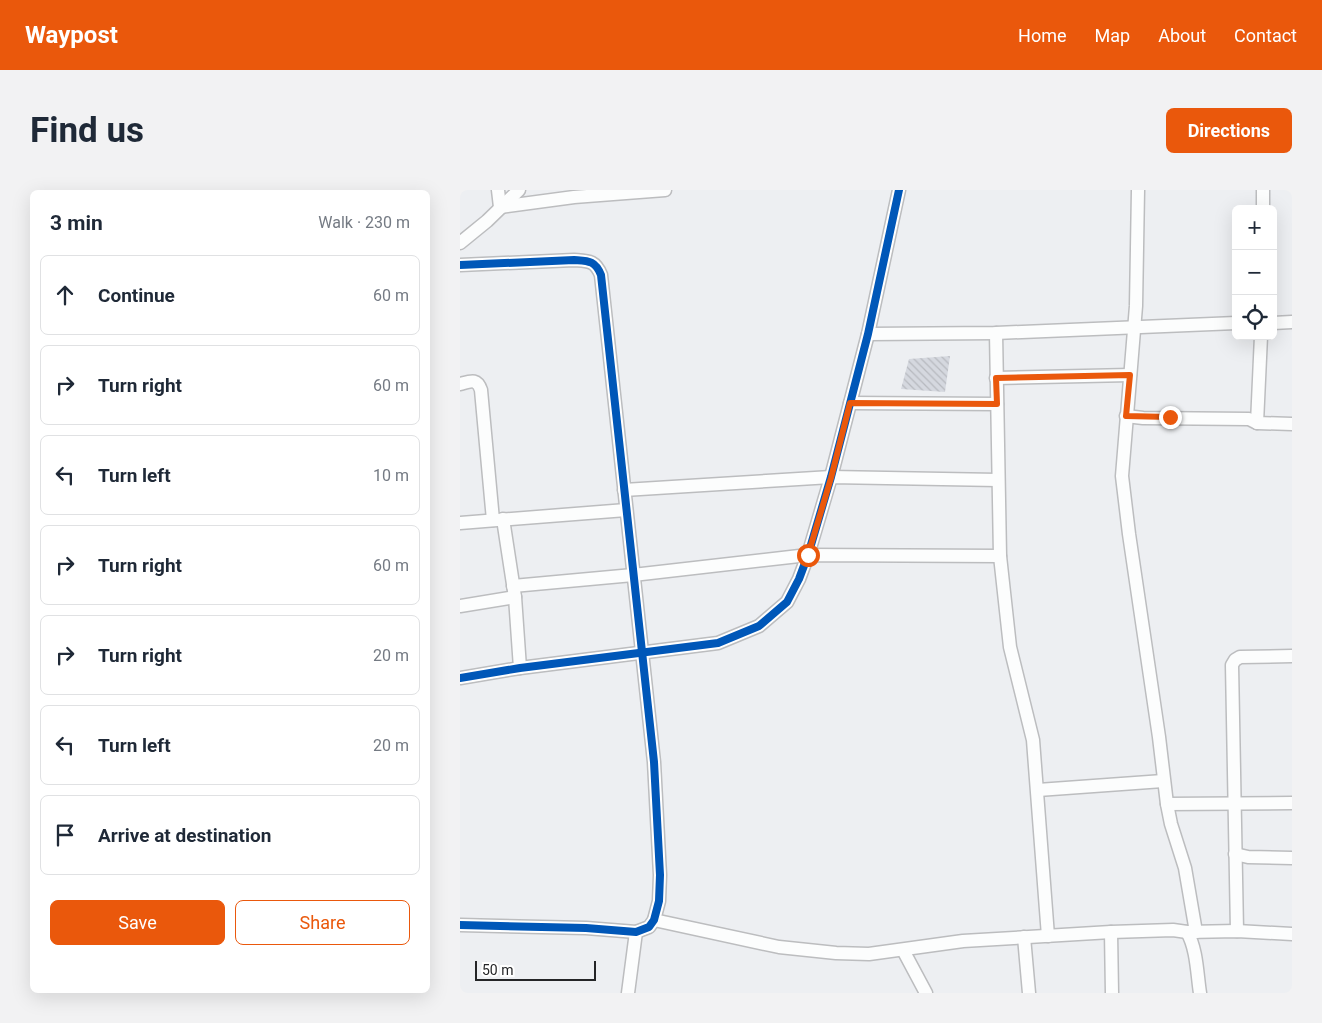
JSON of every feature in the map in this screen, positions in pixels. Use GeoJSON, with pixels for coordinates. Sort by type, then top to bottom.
{"type":"FeatureCollection","features":[{"type":"Feature","properties":{"kind":"street"},"geometry":{"type":"LineString","coordinates":[[498,190],[500,207]]}},
{"type":"Feature","properties":{"kind":"street"},"geometry":{"type":"LineString","coordinates":[[460,243],[519,190]]}},
{"type":"Feature","properties":{"kind":"street"},"geometry":{"type":"LineString","coordinates":[[500,207],[574,197],[664,190]]}},
{"type":"Feature","properties":{"kind":"street"},"geometry":{"type":"LineString","coordinates":[[460,678],[520,668],[718,643],[759,626],[787,602],[799,579],[808,555],[831,478],[868,334],[899,190]]}},
{"type":"Feature","properties":{"kind":"street"},"geometry":{"type":"LineString","coordinates":[[1138,190],[1134,326],[1122,476],[1163,781],[1171,824],[1185,868],[1192,932],[1191,939],[1200,993]]}},
{"type":"Feature","properties":{"kind":"street"},"geometry":{"type":"LineString","coordinates":[[1263,190],[1263,205]]}},
{"type":"Feature","properties":{"kind":"street"},"geometry":{"type":"LineString","coordinates":[[460,265],[574,260],[590,262],[597,266],[601,275],[654,762],[660,875],[659,901],[654,920],[649,928],[636,932],[586,928],[460,925]]}},
{"type":"Feature","properties":{"kind":"street"},"geometry":{"type":"LineString","coordinates":[[1277,323],[1292,322]]}},
{"type":"Feature","properties":{"kind":"street"},"geometry":{"type":"LineString","coordinates":[[868,334],[996,333],[1232,323]]}},
{"type":"Feature","properties":{"kind":"street"},"geometry":{"type":"LineString","coordinates":[[996,333],[1000,556],[1010,646],[1033,740],[1048,936]]}},
{"type":"Feature","properties":{"kind":"street"},"geometry":{"type":"LineString","coordinates":[[1257,423],[1261,340]]}},
{"type":"Feature","properties":{"kind":"street"},"geometry":{"type":"LineString","coordinates":[[996,378],[1130,375]]}},
{"type":"Feature","properties":{"kind":"street"},"geometry":{"type":"LineString","coordinates":[[460,384],[475,382],[481,390],[498,520],[514,592],[520,668]]}},
{"type":"Feature","properties":{"kind":"street"},"geometry":{"type":"LineString","coordinates":[[850,403],[997,404]]}},
{"type":"Feature","properties":{"kind":"street"},"geometry":{"type":"LineString","coordinates":[[1126,416],[1249,418],[1257,423],[1292,424]]}},
{"type":"Feature","properties":{"kind":"street"},"geometry":{"type":"LineString","coordinates":[[624,490],[831,478],[998,480]]}},
{"type":"Feature","properties":{"kind":"street"},"geometry":{"type":"LineString","coordinates":[[460,523],[626,510]]}},
{"type":"Feature","properties":{"kind":"street"},"geometry":{"type":"LineString","coordinates":[[460,606],[514,592],[633,575],[808,555],[1000,556]]}},
{"type":"Feature","properties":{"kind":"street"},"geometry":{"type":"LineString","coordinates":[[1237,931],[1232,665],[1240,657],[1292,656]]}},
{"type":"Feature","properties":{"kind":"street"},"geometry":{"type":"LineString","coordinates":[[1038,790],[1163,781]]}},
{"type":"Feature","properties":{"kind":"street"},"geometry":{"type":"LineString","coordinates":[[1167,804],[1292,803]]}},
{"type":"Feature","properties":{"kind":"street"},"geometry":{"type":"LineString","coordinates":[[1235,854],[1248,857],[1292,858]]}},
{"type":"Feature","properties":{"kind":"street"},"geometry":{"type":"LineString","coordinates":[[654,920],[779,947],[836,953],[868,954],[963,941],[1111,932],[1173,930],[1292,934]]}},
{"type":"Feature","properties":{"kind":"street"},"geometry":{"type":"LineString","coordinates":[[628,993],[636,932]]}},
{"type":"Feature","properties":{"kind":"street"},"geometry":{"type":"LineString","coordinates":[[1111,932],[1112,993]]}},
{"type":"Feature","properties":{"kind":"street"},"geometry":{"type":"LineString","coordinates":[[1024,937],[1028,993]]}},
{"type":"Feature","properties":{"kind":"street"},"geometry":{"type":"LineString","coordinates":[[903,950],[926,993]]}},
{"type":"Feature","properties":{"kind":"building"},"geometry":{"type":"Polygon","coordinates":[[[950,356],[945,392],[901,389],[909,359],[950,356]]]}},
{"type":"Feature","properties":{"kind":"cycle path"},"geometry":{"type":"LineString","coordinates":[[460,678],[520,668],[718,643],[759,626],[787,602],[799,579],[808,555],[831,477],[868,334],[899,190]]}},
{"type":"Feature","properties":{"kind":"cycle path"},"geometry":{"type":"LineString","coordinates":[[460,265],[579,260],[594,264],[601,275],[654,762],[660,875],[659,901],[654,920],[649,927],[636,932],[586,928],[460,925]]}},
{"type":"Feature","properties":{"kind":"route"},"geometry":{"type":"LineString","coordinates":[[808,555],[831,478],[850,403],[997,404],[996,378],[1130,375],[1126,416],[1143,418],[1170,417]]}}]}
